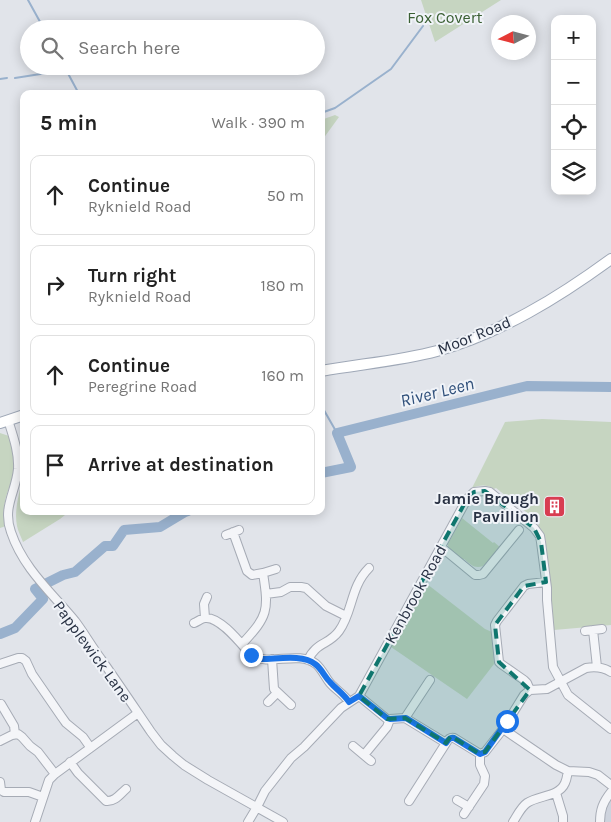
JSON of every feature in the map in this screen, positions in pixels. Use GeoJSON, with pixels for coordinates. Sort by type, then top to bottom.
{"type":"FeatureCollection","features":[{"type":"Feature","properties":{"kind":"main road","name":"Moor Road"},"geometry":{"type":"LineString","coordinates":[[325,369],[418,355],[459,344],[485,334],[542,305],[587,277],[611,259]]}},
{"type":"Feature","properties":{"kind":"main road"},"geometry":{"type":"LineString","coordinates":[[4,422],[20,416]]}},
{"type":"Feature","properties":{"kind":"street","name":"Papplewick Lane"},"geometry":{"type":"LineString","coordinates":[[4,422],[15,442],[18,458],[17,474],[8,511],[8,520],[14,540],[31,571],[76,622],[138,713],[161,744],[173,756],[208,780],[283,822]]}},
{"type":"Feature","properties":{"kind":"street","name":"Kenbrook Road"},"geometry":{"type":"LineString","coordinates":[[359,696],[470,495],[474,492],[485,491],[490,492],[538,532],[546,582],[553,667],[565,691],[572,699],[611,729]]}},
{"type":"Feature","properties":{"kind":"street"},"geometry":{"type":"LineString","coordinates":[[441,547],[475,575],[479,576],[483,574],[519,530]]}},
{"type":"Feature","properties":{"kind":"street"},"geometry":{"type":"LineString","coordinates":[[233,532],[247,572],[252,575],[276,569]]}},
{"type":"Feature","properties":{"kind":"street"},"geometry":{"type":"LineString","coordinates":[[308,660],[315,649],[331,639],[340,630],[346,616],[356,575],[369,568]]}},
{"type":"Feature","properties":{"kind":"street"},"geometry":{"type":"LineString","coordinates":[[242,644],[264,616],[266,594],[263,573]]}},
{"type":"Feature","properties":{"kind":"street"},"geometry":{"type":"LineString","coordinates":[[530,690],[524,680],[499,662],[496,625],[497,621],[524,586],[546,582]]}},
{"type":"Feature","properties":{"kind":"street"},"geometry":{"type":"LineString","coordinates":[[266,594],[281,592],[290,587],[306,588],[326,606],[346,616]]}},
{"type":"Feature","properties":{"kind":"street"},"geometry":{"type":"LineString","coordinates":[[205,618],[204,604],[206,597]]}},
{"type":"Feature","properties":{"kind":"street"},"geometry":{"type":"LineString","coordinates":[[194,623],[205,618],[214,619],[254,657],[262,659],[297,658],[308,660],[323,671],[329,682],[349,702]]}},
{"type":"Feature","properties":{"kind":"street"},"geometry":{"type":"LineString","coordinates":[[593,630],[597,667]]}},
{"type":"Feature","properties":{"kind":"street"},"geometry":{"type":"LineString","coordinates":[[0,664],[18,658],[26,661],[32,674],[66,723],[83,737],[90,748]]}},
{"type":"Feature","properties":{"kind":"street"},"geometry":{"type":"LineString","coordinates":[[272,659],[274,690],[291,705]]}},
{"type":"Feature","properties":{"kind":"street"},"geometry":{"type":"LineString","coordinates":[[480,754],[485,752],[524,695],[530,690],[547,689],[586,668],[597,667],[611,672]]}},
{"type":"Feature","properties":{"kind":"street"},"geometry":{"type":"LineString","coordinates":[[406,718],[429,680]]}},
{"type":"Feature","properties":{"kind":"street"},"geometry":{"type":"LineString","coordinates":[[268,702],[276,693]]}},
{"type":"Feature","properties":{"kind":"street"},"geometry":{"type":"LineString","coordinates":[[248,822],[265,791],[291,758],[332,717],[359,696],[385,717],[390,719],[406,718],[446,743]]}},
{"type":"Feature","properties":{"kind":"street"},"geometry":{"type":"LineString","coordinates":[[1,704],[14,726],[15,734]]}},
{"type":"Feature","properties":{"kind":"street"},"geometry":{"type":"LineString","coordinates":[[35,822],[49,780],[54,774],[138,713]]}},
{"type":"Feature","properties":{"kind":"street"},"geometry":{"type":"LineString","coordinates":[[364,756],[387,727],[390,719]]}},
{"type":"Feature","properties":{"kind":"street"},"geometry":{"type":"LineString","coordinates":[[503,728],[568,771],[589,772],[598,775],[611,784]]}},
{"type":"Feature","properties":{"kind":"street"},"geometry":{"type":"LineString","coordinates":[[0,741],[15,734],[22,737],[38,752],[54,774]]}},
{"type":"Feature","properties":{"kind":"street"},"geometry":{"type":"LineString","coordinates":[[409,801],[446,743],[452,737],[480,754]]}},
{"type":"Feature","properties":{"kind":"street"},"geometry":{"type":"LineString","coordinates":[[353,746],[371,761]]}},
{"type":"Feature","properties":{"kind":"street"},"geometry":{"type":"LineString","coordinates":[[464,814],[484,784],[485,776],[480,765],[480,754]]}},
{"type":"Feature","properties":{"kind":"street"},"geometry":{"type":"LineString","coordinates":[[70,762],[78,773],[106,801],[116,799],[126,788]]}},
{"type":"Feature","properties":{"kind":"street"},"geometry":{"type":"LineString","coordinates":[[513,822],[526,803],[556,793],[562,788],[568,771]]}},
{"type":"Feature","properties":{"kind":"street"},"geometry":{"type":"LineString","coordinates":[[0,782],[1,790],[4,792],[29,792],[43,797]]}},
{"type":"Feature","properties":{"kind":"street"},"geometry":{"type":"LineString","coordinates":[[600,822],[602,805],[611,792]]}},
{"type":"Feature","properties":{"kind":"street"},"geometry":{"type":"LineString","coordinates":[[556,793],[563,822]]}},
{"type":"Feature","properties":{"kind":"street"},"geometry":{"type":"LineString","coordinates":[[116,799],[122,806]]}},
{"type":"Feature","properties":{"kind":"street"},"geometry":{"type":"LineString","coordinates":[[457,800],[469,807]]}},
{"type":"Feature","properties":{"kind":"highlighted area"},"geometry":{"type":"Polygon","coordinates":[[[485,491],[534,528],[541,542],[546,582],[524,586],[495,625],[499,662],[530,690],[485,752],[478,753],[451,736],[446,743],[405,718],[387,719],[359,696],[467,499],[474,492],[485,491]]]}},
{"type":"Feature","properties":{"kind":"shaded area"},"geometry":{"type":"Polygon","coordinates":[[[611,798],[611,822],[605,822],[605,809],[611,798]]]}},
{"type":"Feature","properties":{"kind":"green space","name":"Fox Covert"},"geometry":{"type":"Polygon","coordinates":[[[421,0],[501,0],[435,42],[421,0]]]}},
{"type":"Feature","properties":{"kind":"green space"},"geometry":{"type":"Polygon","coordinates":[[[335,115],[339,117],[325,136],[325,119],[335,115]]]}},
{"type":"Feature","properties":{"kind":"green space"},"geometry":{"type":"Polygon","coordinates":[[[542,419],[611,422],[611,625],[554,630],[550,576],[545,538],[538,525],[540,523],[496,488],[477,486],[472,488],[505,422],[542,419]]]}},
{"type":"Feature","properties":{"kind":"green space"},"geometry":{"type":"Polygon","coordinates":[[[0,433],[9,436],[13,446],[14,463],[13,474],[4,505],[6,526],[0,528],[0,433]]]}},
{"type":"Feature","properties":{"kind":"green space"},"geometry":{"type":"Polygon","coordinates":[[[20,489],[20,515],[65,515],[23,542],[17,528],[17,503],[20,489]]]}},
{"type":"Feature","properties":{"kind":"green space"},"geometry":{"type":"Polygon","coordinates":[[[462,518],[501,548],[483,566],[475,567],[464,559],[461,560],[448,547],[462,518]]]}},
{"type":"Feature","properties":{"kind":"green space"},"geometry":{"type":"Polygon","coordinates":[[[427,584],[485,629],[492,632],[494,664],[467,699],[391,647],[427,584]]]}},
{"type":"Feature","properties":{"kind":"waterway"},"geometry":{"type":"LineString","coordinates":[[28,0],[39,20]]}},
{"type":"Feature","properties":{"kind":"waterway"},"geometry":{"type":"LineString","coordinates":[[325,112],[335,108],[391,69],[423,26]]}},
{"type":"Feature","properties":{"kind":"waterway"},"geometry":{"type":"LineString","coordinates":[[15,78],[34,75]]}},
{"type":"Feature","properties":{"kind":"waterway"},"geometry":{"type":"LineString","coordinates":[[69,75],[77,90]]}},
{"type":"Feature","properties":{"kind":"waterway"},"geometry":{"type":"LineString","coordinates":[[0,79],[7,78]]}},
{"type":"Feature","properties":{"kind":"waterway","name":"River Leen"},"geometry":{"type":"LineString","coordinates":[[325,472],[351,467],[337,433],[527,386],[611,387]]}},
{"type":"Feature","properties":{"kind":"waterway"},"geometry":{"type":"LineString","coordinates":[[325,412],[337,433]]}},
{"type":"Feature","properties":{"kind":"waterway","name":"River Leen"},"geometry":{"type":"LineString","coordinates":[[0,634],[15,628],[43,599],[35,589],[63,575],[75,572],[105,546],[113,546],[124,530],[160,527],[180,515]]}},
{"type":"Feature","properties":{"kind":"place","name":"Jamie Brough Pavillion"},"geometry":{"type":"Point","coordinates":[555,507]}},
{"type":"Feature","properties":{"kind":"route"},"geometry":{"type":"LineString","coordinates":[[251,655],[262,659],[297,658],[308,660],[323,671],[329,682],[349,702],[359,696],[387,718],[406,718],[446,743],[452,737],[480,754],[485,752],[507,721]]}}]}
